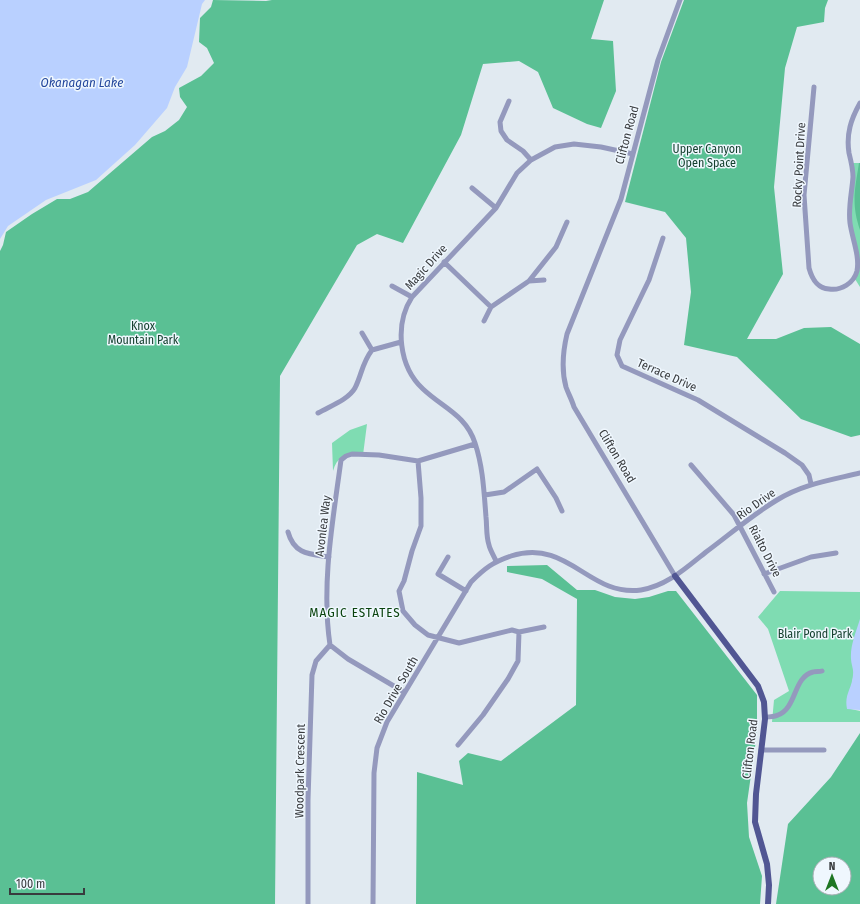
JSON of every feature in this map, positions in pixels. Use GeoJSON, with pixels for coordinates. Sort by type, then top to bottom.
{"type":"FeatureCollection","features":[{"type":"Feature","properties":{"kind":"main road","name":"Clifton Road"},"geometry":{"type":"LineString","coordinates":[[675,576],[758,686],[764,702],[765,717],[756,794],[755,822],[767,864],[769,885],[768,904]]}},
{"type":"Feature","properties":{"kind":"street","name":"Clifton Road"},"geometry":{"type":"LineString","coordinates":[[675,576],[574,407],[566,387],[563,368],[567,334],[621,199],[658,60],[680,0]]}},
{"type":"Feature","properties":{"kind":"street","name":"Rocky Point Drive"},"geometry":{"type":"LineString","coordinates":[[814,87],[804,195],[810,268],[812,276],[816,283],[823,288],[830,290],[839,289],[847,285],[854,278],[858,270],[849,211],[853,178],[848,138],[849,125],[860,103]]}},
{"type":"Feature","properties":{"kind":"street"},"geometry":{"type":"LineString","coordinates":[[509,101],[500,122],[501,131],[507,140],[523,151],[531,160]]}},
{"type":"Feature","properties":{"kind":"street","name":"Magic Drive"},"geometry":{"type":"LineString","coordinates":[[496,561],[488,544],[481,464],[471,431],[462,420],[422,388],[412,375],[404,357],[401,342],[402,323],[405,311],[412,298],[496,208],[517,173],[531,160],[555,147],[574,144],[601,147],[633,154]]}},
{"type":"Feature","properties":{"kind":"street"},"geometry":{"type":"LineString","coordinates":[[472,188],[496,208]]}},
{"type":"Feature","properties":{"kind":"street"},"geometry":{"type":"LineString","coordinates":[[484,321],[491,306],[529,282],[556,247],[567,222]]}},
{"type":"Feature","properties":{"kind":"street","name":"Terrace Drive"},"geometry":{"type":"LineString","coordinates":[[663,238],[649,280],[620,340],[617,355],[622,366],[698,400],[785,453],[802,464],[809,476],[811,484]]}},
{"type":"Feature","properties":{"kind":"street"},"geometry":{"type":"LineString","coordinates":[[444,262],[491,306]]}},
{"type":"Feature","properties":{"kind":"street"},"geometry":{"type":"LineString","coordinates":[[529,282],[544,280]]}},
{"type":"Feature","properties":{"kind":"street"},"geometry":{"type":"LineString","coordinates":[[392,286],[412,298]]}},
{"type":"Feature","properties":{"kind":"street"},"geometry":{"type":"LineString","coordinates":[[362,333],[372,350]]}},
{"type":"Feature","properties":{"kind":"street"},"geometry":{"type":"LineString","coordinates":[[318,413],[346,398],[354,389],[365,359],[372,350],[401,342]]}},
{"type":"Feature","properties":{"kind":"street","name":"Avonlea Way"},"geometry":{"type":"LineString","coordinates":[[330,645],[327,625],[329,557],[342,460],[346,456],[352,454],[379,455],[418,461],[475,444]]}},
{"type":"Feature","properties":{"kind":"street"},"geometry":{"type":"LineString","coordinates":[[418,461],[421,498],[421,526],[412,550],[404,580],[399,591],[403,611],[415,625],[428,635],[459,643],[512,630],[519,632],[544,627]]}},
{"type":"Feature","properties":{"kind":"street","name":"Rialto Drive"},"geometry":{"type":"LineString","coordinates":[[691,464],[741,526],[774,592]]}},
{"type":"Feature","properties":{"kind":"street"},"geometry":{"type":"LineString","coordinates":[[485,496],[504,492],[537,469],[556,498],[562,511]]}},
{"type":"Feature","properties":{"kind":"street","name":"Rio Drive"},"geometry":{"type":"LineString","coordinates":[[675,576],[741,526],[790,492],[811,484],[860,473]]}},
{"type":"Feature","properties":{"kind":"street"},"geometry":{"type":"LineString","coordinates":[[288,532],[289,539],[296,549],[308,554],[329,557]]}},
{"type":"Feature","properties":{"kind":"street","name":"Rio Drive South"},"geometry":{"type":"LineString","coordinates":[[373,904],[374,773],[377,748],[387,722],[471,582],[483,569],[496,561],[518,554],[529,553],[544,553],[556,557],[571,564],[610,588],[641,590],[655,586],[675,576]]}},
{"type":"Feature","properties":{"kind":"street"},"geometry":{"type":"LineString","coordinates":[[764,574],[811,557],[836,553]]}},
{"type":"Feature","properties":{"kind":"street"},"geometry":{"type":"LineString","coordinates":[[448,557],[438,574],[466,591]]}},
{"type":"Feature","properties":{"kind":"street"},"geometry":{"type":"LineString","coordinates":[[458,745],[483,715],[508,679],[518,661],[519,632]]}},
{"type":"Feature","properties":{"kind":"street"},"geometry":{"type":"LineString","coordinates":[[330,645],[348,659],[404,692]]}},
{"type":"Feature","properties":{"kind":"street","name":"Woodpark Crescent"},"geometry":{"type":"LineString","coordinates":[[308,904],[308,800],[312,675],[316,661],[330,645]]}},
{"type":"Feature","properties":{"kind":"street"},"geometry":{"type":"LineString","coordinates":[[765,717],[777,716],[786,711],[791,704],[798,686],[805,676],[812,672],[822,672]]}},
{"type":"Feature","properties":{"kind":"street"},"geometry":{"type":"LineString","coordinates":[[761,750],[824,750]]}},
{"type":"Feature","properties":{"kind":"green space","name":"Knox Mountain Park"},"geometry":{"type":"Polygon","coordinates":[[[213,0],[604,0],[591,39],[613,41],[616,91],[601,128],[587,124],[553,108],[538,72],[519,61],[483,64],[461,135],[403,243],[377,234],[357,245],[280,376],[275,904],[0,904],[0,251],[6,232],[57,199],[70,199],[88,192],[152,137],[165,131],[179,120],[187,107],[180,97],[179,88],[201,76],[214,63],[207,48],[199,42],[200,18],[211,7],[213,0]]]}},
{"type":"Feature","properties":{"kind":"green space","name":"Upper Canyon Open Space"},"geometry":{"type":"Polygon","coordinates":[[[684,0],[828,0],[825,8],[824,22],[797,27],[785,68],[774,187],[783,274],[747,339],[776,339],[804,328],[831,327],[860,344],[860,435],[851,437],[801,419],[737,357],[684,345],[691,292],[686,238],[665,212],[625,202],[661,62],[684,0]]]}},
{"type":"Feature","properties":{"kind":"green space"},"geometry":{"type":"Polygon","coordinates":[[[853,163],[860,163],[860,287],[855,279],[859,270],[851,224],[853,163]]]}},
{"type":"Feature","properties":{"kind":"green space"},"geometry":{"type":"Polygon","coordinates":[[[859,163],[860,230],[855,212],[855,189],[859,163]]]}},
{"type":"Feature","properties":{"kind":"green space"},"geometry":{"type":"Polygon","coordinates":[[[367,424],[363,455],[353,454],[344,456],[335,465],[333,471],[332,443],[350,430],[367,424]]]}},
{"type":"Feature","properties":{"kind":"green space"},"geometry":{"type":"Polygon","coordinates":[[[547,565],[577,590],[595,590],[615,597],[635,599],[649,597],[668,591],[676,591],[757,695],[757,733],[747,803],[749,837],[762,876],[760,904],[416,904],[417,772],[463,785],[459,761],[468,753],[501,761],[576,705],[577,599],[542,579],[507,572],[507,566],[547,565]]]}},
{"type":"Feature","properties":{"kind":"green space","name":"Blair Pond Park"},"geometry":{"type":"Polygon","coordinates":[[[780,591],[860,592],[860,636],[848,707],[860,711],[860,722],[772,722],[774,700],[789,691],[768,629],[758,617],[780,591]]]}},
{"type":"Feature","properties":{"kind":"green space"},"geometry":{"type":"Polygon","coordinates":[[[860,733],[860,904],[776,904],[788,824],[831,777],[860,733]]]}},
{"type":"Feature","properties":{"kind":"water","name":"Okanagan Lake"},"geometry":{"type":"Polygon","coordinates":[[[0,0],[205,0],[202,4],[187,67],[175,87],[167,108],[135,145],[96,180],[46,200],[8,226],[0,239],[0,0]]]}},
{"type":"Feature","properties":{"kind":"water"},"geometry":{"type":"Polygon","coordinates":[[[860,619],[860,710],[847,709],[846,704],[853,673],[851,649],[860,619]]]}},
{"type":"Feature","properties":{"kind":"district","name":"MAGIC ESTATES"},"geometry":{"type":"Point","coordinates":[355,612]}}]}
